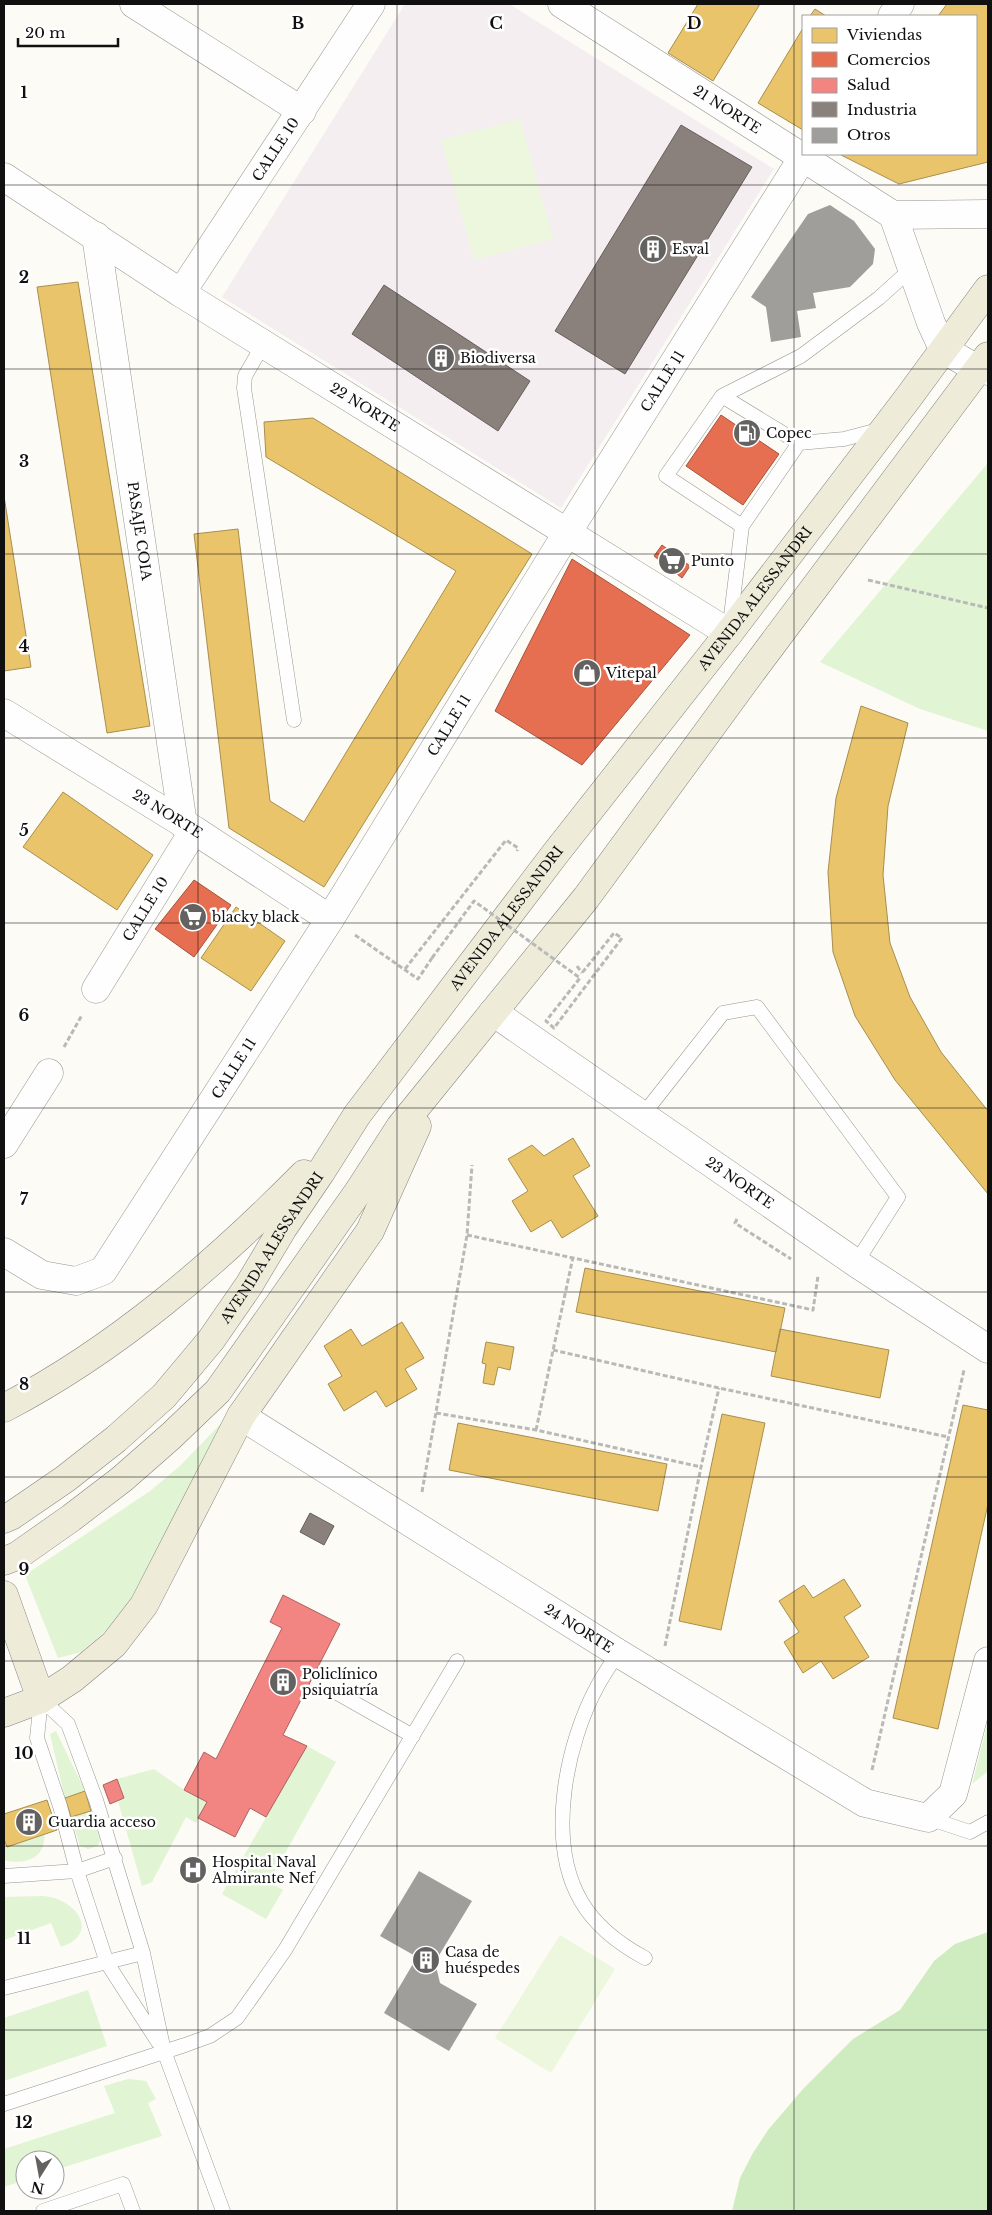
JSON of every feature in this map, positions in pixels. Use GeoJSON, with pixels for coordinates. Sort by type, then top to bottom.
{"type":"FeatureCollection","features":[{"type":"Feature","properties":{"kind":"main road","name":"AVENIDA ALESSANDRI"},"geometry":{"type":"LineString","coordinates":[[7,1518],[94,1456],[164,1396],[211,1340],[249,1284],[282,1228],[321,1172],[357,1114],[555,854],[728,633],[988,288]]}},
{"type":"Feature","properties":{"kind":"main road"},"geometry":{"type":"LineString","coordinates":[[11,1558],[71,1518],[122,1479],[218,1391],[358,1192],[400,1128],[586,898],[750,674],[985,366]]}},
{"type":"Feature","properties":{"kind":"main road"},"geometry":{"type":"LineString","coordinates":[[4,1713],[41,1698],[72,1679],[114,1644],[144,1605],[241,1416],[370,1231],[436,1083]]}},
{"type":"Feature","properties":{"kind":"main road"},"geometry":{"type":"LineString","coordinates":[[4,1408],[80,1362],[143,1318],[201,1272],[256,1223],[308,1170],[357,1114]]}},
{"type":"Feature","properties":{"kind":"main road"},"geometry":{"type":"LineString","coordinates":[[4,1595],[41,1698]]}},
{"type":"Feature","properties":{"kind":"street"},"geometry":{"type":"LineString","coordinates":[[134,4],[302,110]]}},
{"type":"Feature","properties":{"kind":"street","name":"CALLE 10"},"geometry":{"type":"LineString","coordinates":[[181,293],[371,4]]}},
{"type":"Feature","properties":{"kind":"street","name":"21 NORTE"},"geometry":{"type":"LineString","coordinates":[[562,4],[802,155]]}},
{"type":"Feature","properties":{"kind":"street"},"geometry":{"type":"LineString","coordinates":[[893,15],[900,4]]}},
{"type":"Feature","properties":{"kind":"street","name":"21 NORTE"},"geometry":{"type":"LineString","coordinates":[[804,156],[892,215]]}},
{"type":"Feature","properties":{"kind":"street","name":"CALLE 11"},"geometry":{"type":"LineString","coordinates":[[4,1252],[42,1275],[76,1281],[103,1271],[330,919],[567,533],[804,156]]}},
{"type":"Feature","properties":{"kind":"street","name":"22 NORTE"},"geometry":{"type":"LineString","coordinates":[[4,177],[181,293],[728,633]]}},
{"type":"Feature","properties":{"kind":"street"},"geometry":{"type":"LineString","coordinates":[[985,366],[943,349],[931,323],[892,215],[988,214]]}},
{"type":"Feature","properties":{"kind":"street","name":"PASAJE COIA"},"geometry":{"type":"LineString","coordinates":[[96,236],[188,827]]}},
{"type":"Feature","properties":{"kind":"street","name":"23 NORTE"},"geometry":{"type":"LineString","coordinates":[[4,713],[188,827],[330,919]]}},
{"type":"Feature","properties":{"kind":"street","name":"CALLE 10"},"geometry":{"type":"LineString","coordinates":[[96,989],[188,827]]}},
{"type":"Feature","properties":{"kind":"street","name":"23 NORTE"},"geometry":{"type":"LineString","coordinates":[[492,1012],[856,1263],[988,1349]]}},
{"type":"Feature","properties":{"kind":"street"},"geometry":{"type":"LineString","coordinates":[[4,1144],[50,1074]]}},
{"type":"Feature","properties":{"kind":"street","name":"24 NORTE"},"geometry":{"type":"LineString","coordinates":[[241,1416],[618,1653],[865,1803],[928,1818]]}},
{"type":"Feature","properties":{"kind":"street"},"geometry":{"type":"LineString","coordinates":[[928,1818],[953,1794],[988,1661]]}},
{"type":"Feature","properties":{"kind":"lane"},"geometry":{"type":"LineString","coordinates":[[742,526],[666,476],[722,396],[801,356],[879,298],[911,269]]}},
{"type":"Feature","properties":{"kind":"lane"},"geometry":{"type":"LineString","coordinates":[[264,344],[245,376],[244,388],[294,720]]}},
{"type":"Feature","properties":{"kind":"lane"},"geometry":{"type":"LineString","coordinates":[[722,396],[799,443],[844,439],[883,429]]}},
{"type":"Feature","properties":{"kind":"lane"},"geometry":{"type":"LineString","coordinates":[[728,633],[742,526],[799,443]]}},
{"type":"Feature","properties":{"kind":"lane"},"geometry":{"type":"LineString","coordinates":[[642,1116],[723,1013],[757,1007],[898,1197],[856,1263]]}},
{"type":"Feature","properties":{"kind":"lane"},"geometry":{"type":"LineString","coordinates":[[618,1653],[598,1686],[582,1720],[570,1757],[564,1795],[563,1833],[565,1856],[571,1879],[593,1919],[608,1935],[626,1948],[645,1958]]}},
{"type":"Feature","properties":{"kind":"lane"},"geometry":{"type":"LineString","coordinates":[[4,2104],[210,2036],[237,2018],[285,1950],[457,1661]]}},
{"type":"Feature","properties":{"kind":"lane"},"geometry":{"type":"LineString","coordinates":[[337,1693],[412,1736]]}},
{"type":"Feature","properties":{"kind":"lane"},"geometry":{"type":"LineString","coordinates":[[41,1698],[68,1724],[115,1858],[143,1953],[164,2051],[222,2211]]}},
{"type":"Feature","properties":{"kind":"lane"},"geometry":{"type":"LineString","coordinates":[[41,1698],[37,1738],[60,1806],[77,1872],[107,1963],[164,2051]]}},
{"type":"Feature","properties":{"kind":"lane"},"geometry":{"type":"LineString","coordinates":[[928,1818],[970,1832],[988,1822]]}},
{"type":"Feature","properties":{"kind":"lane"},"geometry":{"type":"LineString","coordinates":[[4,1876],[77,1872],[115,1858]]}},
{"type":"Feature","properties":{"kind":"lane"},"geometry":{"type":"LineString","coordinates":[[4,1988],[143,1953]]}},
{"type":"Feature","properties":{"kind":"lane"},"geometry":{"type":"LineString","coordinates":[[43,2211],[123,2184],[132,2211]]}},
{"type":"Feature","properties":{"kind":"path"},"geometry":{"type":"LineString","coordinates":[[868,580],[988,608]]}},
{"type":"Feature","properties":{"kind":"path"},"geometry":{"type":"LineString","coordinates":[[405,969],[506,840],[518,848],[512,856]]}},
{"type":"Feature","properties":{"kind":"path"},"geometry":{"type":"LineString","coordinates":[[466,920],[484,896]]}},
{"type":"Feature","properties":{"kind":"path"},"geometry":{"type":"LineString","coordinates":[[330,919],[418,978],[474,901],[580,978],[546,1021],[554,1028],[622,938],[614,933],[582,973],[577,966]]}},
{"type":"Feature","properties":{"kind":"path"},"geometry":{"type":"LineString","coordinates":[[50,1074],[96,989]]}},
{"type":"Feature","properties":{"kind":"path"},"geometry":{"type":"LineString","coordinates":[[416,1527],[468,1235],[472,1165]]}},
{"type":"Feature","properties":{"kind":"path"},"geometry":{"type":"LineString","coordinates":[[468,1235],[813,1310],[818,1276]]}},
{"type":"Feature","properties":{"kind":"path"},"geometry":{"type":"LineString","coordinates":[[536,1430],[573,1257]]}},
{"type":"Feature","properties":{"kind":"path"},"geometry":{"type":"LineString","coordinates":[[553,1350],[948,1437]]}},
{"type":"Feature","properties":{"kind":"path"},"geometry":{"type":"LineString","coordinates":[[865,1803],[964,1370]]}},
{"type":"Feature","properties":{"kind":"path"},"geometry":{"type":"LineString","coordinates":[[659,1678],[700,1468],[719,1388]]}},
{"type":"Feature","properties":{"kind":"path"},"geometry":{"type":"LineString","coordinates":[[436,1413],[536,1430],[700,1468]]}},
{"type":"Feature","properties":{"kind":"shaded area","name":"Esval"},"geometry":{"type":"Polygon","coordinates":[[[405,4],[509,4],[774,169],[561,508],[222,297],[405,4]]]}},
{"type":"Feature","properties":{"kind":"green space"},"geometry":{"type":"Polygon","coordinates":[[[520,119],[553,239],[474,260],[441,140],[520,119]]]}},
{"type":"Feature","properties":{"kind":"green space"},"geometry":{"type":"Polygon","coordinates":[[[988,463],[988,731],[920,709],[820,662],[988,463]]]}},
{"type":"Feature","properties":{"kind":"green space"},"geometry":{"type":"Polygon","coordinates":[[[230,1414],[134,1595],[110,1627],[81,1652],[58,1658],[25,1575],[150,1491],[180,1466],[230,1414]]]}},
{"type":"Feature","properties":{"kind":"green space"},"geometry":{"type":"Polygon","coordinates":[[[988,1722],[988,1771],[972,1784],[988,1722]]]}},
{"type":"Feature","properties":{"kind":"green space"},"geometry":{"type":"Polygon","coordinates":[[[56,1731],[85,1791],[65,1798],[50,1734],[56,1731]]]}},
{"type":"Feature","properties":{"kind":"green space"},"geometry":{"type":"Polygon","coordinates":[[[307,1746],[336,1762],[269,1882],[283,1890],[266,1919],[222,1894],[307,1746]]]}},
{"type":"Feature","properties":{"kind":"green space"},"geometry":{"type":"Polygon","coordinates":[[[154,1769],[184,1790],[207,1802],[196,1823],[186,1817],[152,1882],[142,1886],[118,1801],[124,1798],[117,1779],[154,1769]]]}},
{"type":"Feature","properties":{"kind":"green space"},"geometry":{"type":"Polygon","coordinates":[[[91,1811],[100,1840],[98,1846],[88,1849],[80,1846],[71,1817],[91,1811]]]}},
{"type":"Feature","properties":{"kind":"green space"},"geometry":{"type":"Polygon","coordinates":[[[45,1834],[42,1848],[34,1857],[19,1862],[4,1860],[4,1840],[7,1846],[45,1834]]]}},
{"type":"Feature","properties":{"kind":"green space"},"geometry":{"type":"Polygon","coordinates":[[[43,1896],[55,1898],[74,1909],[82,1925],[80,1933],[73,1941],[61,1947],[51,1923],[4,1940],[4,1897],[43,1896]]]}},
{"type":"Feature","properties":{"kind":"green space"},"geometry":{"type":"Polygon","coordinates":[[[988,1932],[988,2211],[732,2211],[740,2178],[753,2153],[768,2130],[803,2089],[853,2039],[900,2010],[934,1961],[955,1944],[988,1932]]]}},
{"type":"Feature","properties":{"kind":"green space"},"geometry":{"type":"Polygon","coordinates":[[[560,1935],[615,1969],[551,2073],[495,2038],[560,1935]]]}},
{"type":"Feature","properties":{"kind":"green space"},"geometry":{"type":"Polygon","coordinates":[[[88,1990],[107,2046],[4,2081],[4,2018],[88,1990]]]}},
{"type":"Feature","properties":{"kind":"green space"},"geometry":{"type":"Polygon","coordinates":[[[128,2079],[146,2081],[156,2099],[148,2103],[162,2136],[65,2167],[65,2150],[15,2150],[15,2183],[4,2187],[4,2149],[115,2113],[104,2086],[128,2079]]]}},
{"type":"Feature","properties":{"kind":"building: Viviendas"},"geometry":{"type":"Polygon","coordinates":[[[698,4],[760,4],[713,81],[668,53],[698,4]]]}},
{"type":"Feature","properties":{"kind":"building: Viviendas"},"geometry":{"type":"Polygon","coordinates":[[[947,4],[988,4],[988,162],[899,184],[841,155],[977,155],[977,15],[939,15],[947,4]]]}},
{"type":"Feature","properties":{"kind":"building: Viviendas"},"geometry":{"type":"Polygon","coordinates":[[[815,9],[824,15],[811,15],[815,9]]]}},
{"type":"Feature","properties":{"kind":"building: Viviendas"},"geometry":{"type":"Polygon","coordinates":[[[802,30],[802,129],[758,103],[802,30]]]}},
{"type":"Feature","properties":{"kind":"building: Viviendas"},"geometry":{"type":"Polygon","coordinates":[[[78,282],[150,726],[107,733],[37,287],[78,282]]]}},
{"type":"Feature","properties":{"kind":"building: Viviendas"},"geometry":{"type":"Polygon","coordinates":[[[313,418],[532,554],[324,887],[229,828],[194,534],[238,529],[270,801],[304,822],[456,571],[266,457],[264,422],[313,418]]]}},
{"type":"Feature","properties":{"kind":"building: Viviendas"},"geometry":{"type":"Polygon","coordinates":[[[4,496],[31,667],[4,671],[4,496]]]}},
{"type":"Feature","properties":{"kind":"building: Viviendas"},"geometry":{"type":"Polygon","coordinates":[[[861,706],[908,723],[888,806],[883,875],[890,943],[910,997],[941,1052],[988,1111],[988,1194],[895,1080],[855,1016],[833,952],[828,872],[836,798],[861,706]]]}},
{"type":"Feature","properties":{"kind":"building: Viviendas"},"geometry":{"type":"Polygon","coordinates":[[[63,792],[153,855],[117,910],[23,847],[63,792]]]}},
{"type":"Feature","properties":{"kind":"building: Viviendas"},"geometry":{"type":"Polygon","coordinates":[[[236,907],[285,941],[251,991],[201,958],[236,907]]]}},
{"type":"Feature","properties":{"kind":"building: Viviendas"},"geometry":{"type":"Polygon","coordinates":[[[573,1138],[590,1166],[573,1176],[598,1216],[562,1238],[551,1220],[531,1232],[512,1201],[528,1191],[508,1159],[532,1145],[544,1156],[573,1138]]]}},
{"type":"Feature","properties":{"kind":"building: Viviendas"},"geometry":{"type":"Polygon","coordinates":[[[585,1268],[785,1308],[776,1352],[576,1312],[585,1268]]]}},
{"type":"Feature","properties":{"kind":"building: Viviendas"},"geometry":{"type":"Polygon","coordinates":[[[402,1322],[424,1358],[405,1369],[417,1389],[386,1407],[376,1391],[344,1411],[328,1384],[342,1376],[324,1346],[351,1329],[362,1346],[402,1322]]]}},
{"type":"Feature","properties":{"kind":"building: Viviendas"},"geometry":{"type":"Polygon","coordinates":[[[780,1329],[889,1350],[880,1398],[771,1376],[780,1329]]]}},
{"type":"Feature","properties":{"kind":"building: Viviendas"},"geometry":{"type":"Polygon","coordinates":[[[486,1342],[514,1347],[510,1370],[498,1367],[494,1385],[483,1383],[486,1364],[482,1363],[486,1342]]]}},
{"type":"Feature","properties":{"kind":"building: Viviendas"},"geometry":{"type":"Polygon","coordinates":[[[963,1405],[988,1410],[988,1504],[938,1729],[893,1718],[963,1405]]]}},
{"type":"Feature","properties":{"kind":"building: Viviendas"},"geometry":{"type":"Polygon","coordinates":[[[722,1414],[765,1423],[721,1630],[679,1621],[722,1414]]]}},
{"type":"Feature","properties":{"kind":"building: Viviendas"},"geometry":{"type":"Polygon","coordinates":[[[458,1423],[667,1464],[658,1511],[449,1470],[458,1423]]]}},
{"type":"Feature","properties":{"kind":"building: Viviendas"},"geometry":{"type":"Polygon","coordinates":[[[844,1579],[861,1606],[844,1617],[869,1657],[833,1679],[821,1661],[803,1673],[784,1642],[799,1632],[779,1601],[804,1585],[813,1598],[844,1579]]]}},
{"type":"Feature","properties":{"kind":"building: Viviendas","name":"Guardia acceso"},"geometry":{"type":"Polygon","coordinates":[[[85,1791],[91,1811],[71,1817],[65,1798],[85,1791]]]}},
{"type":"Feature","properties":{"kind":"building: Viviendas","name":"Guardia acceso"},"geometry":{"type":"Polygon","coordinates":[[[47,1800],[57,1830],[7,1847],[4,1839],[4,1814],[47,1800]]]}},
{"type":"Feature","properties":{"kind":"building: Comercios"},"geometry":{"type":"Polygon","coordinates":[[[721,415],[779,454],[743,505],[686,466],[721,415]]]}},
{"type":"Feature","properties":{"kind":"building: Comercios","name":"Punto"},"geometry":{"type":"Polygon","coordinates":[[[662,545],[690,566],[682,578],[654,556],[662,545]]]}},
{"type":"Feature","properties":{"kind":"building: Comercios","name":"Vitepal"},"geometry":{"type":"Polygon","coordinates":[[[572,559],[690,635],[582,765],[495,711],[572,559]]]}},
{"type":"Feature","properties":{"kind":"building: Comercios","name":"blacky black"},"geometry":{"type":"Polygon","coordinates":[[[194,880],[231,905],[194,957],[155,929],[194,880]]]}},
{"type":"Feature","properties":{"kind":"building: Salud","name":"Policlínico psiquiatría"},"geometry":{"type":"Polygon","coordinates":[[[283,1595],[340,1624],[283,1735],[307,1746],[266,1817],[250,1808],[235,1837],[198,1818],[207,1802],[184,1790],[204,1752],[216,1759],[282,1628],[270,1622],[283,1595]]]}},
{"type":"Feature","properties":{"kind":"building: Salud"},"geometry":{"type":"Polygon","coordinates":[[[117,1779],[124,1798],[110,1804],[103,1785],[117,1779]]]}},
{"type":"Feature","properties":{"kind":"building: Industria","name":"Esval"},"geometry":{"type":"Polygon","coordinates":[[[681,125],[752,167],[625,374],[555,331],[681,125]]]}},
{"type":"Feature","properties":{"kind":"building: Industria","name":"Biodiversa"},"geometry":{"type":"Polygon","coordinates":[[[384,285],[530,381],[498,431],[352,334],[384,285]]]}},
{"type":"Feature","properties":{"kind":"building: Industria"},"geometry":{"type":"Polygon","coordinates":[[[310,1513],[334,1526],[324,1545],[300,1532],[310,1513]]]}},
{"type":"Feature","properties":{"kind":"building: Otros"},"geometry":{"type":"Polygon","coordinates":[[[830,205],[854,221],[875,249],[873,264],[850,287],[813,293],[816,308],[797,311],[801,337],[771,342],[766,307],[751,297],[808,214],[830,205]]]}},
{"type":"Feature","properties":{"kind":"building: Otros","name":"Casa de huéspedes"},"geometry":{"type":"Polygon","coordinates":[[[419,1871],[472,1901],[435,1962],[440,1983],[477,2004],[449,2051],[384,2013],[417,1957],[380,1936],[419,1871]]]}},
{"type":"Feature","properties":{"kind":"place","name":"Esval"},"geometry":{"type":"Point","coordinates":[653,249]}},
{"type":"Feature","properties":{"kind":"place","name":"Biodiversa"},"geometry":{"type":"Point","coordinates":[441,358]}},
{"type":"Feature","properties":{"kind":"place","name":"Copec"},"geometry":{"type":"Point","coordinates":[747,433]}},
{"type":"Feature","properties":{"kind":"place","name":"Punto"},"geometry":{"type":"Point","coordinates":[672,561]}},
{"type":"Feature","properties":{"kind":"place","name":"Vitepal"},"geometry":{"type":"Point","coordinates":[587,673]}},
{"type":"Feature","properties":{"kind":"place","name":"blacky black"},"geometry":{"type":"Point","coordinates":[193,917]}},
{"type":"Feature","properties":{"kind":"place","name":"Policlínico psiquiatría"},"geometry":{"type":"Point","coordinates":[283,1682]}},
{"type":"Feature","properties":{"kind":"place","name":"Guardia acceso"},"geometry":{"type":"Point","coordinates":[29,1822]}},
{"type":"Feature","properties":{"kind":"place","name":"Hospital Naval Almirante Nef"},"geometry":{"type":"Point","coordinates":[193,1870]}},
{"type":"Feature","properties":{"kind":"place","name":"Casa de huéspedes"},"geometry":{"type":"Point","coordinates":[426,1960]}}]}
